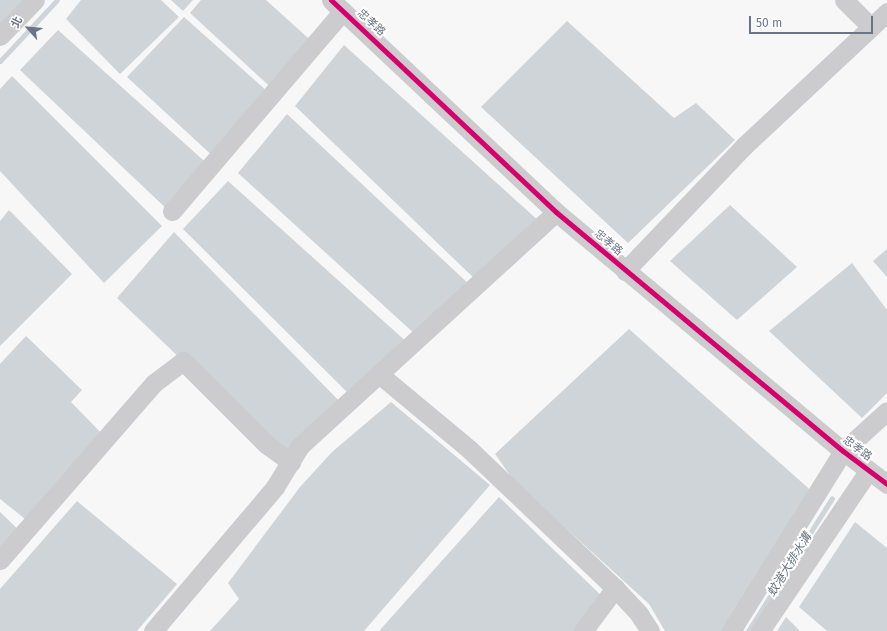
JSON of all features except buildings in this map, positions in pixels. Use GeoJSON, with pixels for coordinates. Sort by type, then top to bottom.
{"type":"FeatureCollection","features":[{"type":"Feature","properties":{"kind":"street"},"geometry":{"type":"LineString","coordinates":[[0,36],[34,0]]}},
{"type":"Feature","properties":{"kind":"street"},"geometry":{"type":"LineString","coordinates":[[844,0],[871,27]]}},
{"type":"Feature","properties":{"kind":"street"},"geometry":{"type":"LineString","coordinates":[[172,211],[337,5]]}},
{"type":"Feature","properties":{"kind":"street","name":"忠孝路"},"geometry":{"type":"LineString","coordinates":[[337,5],[556,212],[843,451],[887,484]]}},
{"type":"Feature","properties":{"kind":"street"},"geometry":{"type":"LineString","coordinates":[[625,271],[744,146],[887,12]]}},
{"type":"Feature","properties":{"kind":"street"},"geometry":{"type":"LineString","coordinates":[[153,631],[275,487],[300,446],[556,212]]}},
{"type":"Feature","properties":{"kind":"street"},"geometry":{"type":"LineString","coordinates":[[0,560],[154,383],[182,361],[266,444],[291,462]]}},
{"type":"Feature","properties":{"kind":"street"},"geometry":{"type":"LineString","coordinates":[[379,374],[469,449],[615,588],[639,614],[650,631]]}},
{"type":"Feature","properties":{"kind":"street"},"geometry":{"type":"LineString","coordinates":[[731,631],[843,451],[887,410]]}},
{"type":"Feature","properties":{"kind":"street"},"geometry":{"type":"LineString","coordinates":[[760,631],[869,470]]}},
{"type":"Feature","properties":{"kind":"street"},"geometry":{"type":"LineString","coordinates":[[583,631],[615,588]]}},
{"type":"Feature","properties":{"kind":"shaded area"},"geometry":{"type":"Polygon","coordinates":[[[0,0],[24,0],[0,26],[0,0]]]}},
{"type":"Feature","properties":{"kind":"shaded area"},"geometry":{"type":"Polygon","coordinates":[[[81,0],[161,0],[179,17],[120,74],[66,19],[81,0]]]}},
{"type":"Feature","properties":{"kind":"shaded area"},"geometry":{"type":"Polygon","coordinates":[[[171,0],[193,0],[183,11],[171,0]]]}},
{"type":"Feature","properties":{"kind":"shaded area"},"geometry":{"type":"Polygon","coordinates":[[[201,0],[266,0],[318,47],[278,94],[190,13],[201,0]]]}},
{"type":"Feature","properties":{"kind":"shaded area"},"geometry":{"type":"Polygon","coordinates":[[[184,17],[277,100],[216,159],[127,77],[184,17]]]}},
{"type":"Feature","properties":{"kind":"shaded area"},"geometry":{"type":"Polygon","coordinates":[[[567,21],[674,118],[696,103],[735,140],[628,243],[481,107],[567,21]]]}},
{"type":"Feature","properties":{"kind":"shaded area"},"geometry":{"type":"Polygon","coordinates":[[[58,30],[212,168],[171,213],[20,70],[58,30]]]}},
{"type":"Feature","properties":{"kind":"shaded area"},"geometry":{"type":"Polygon","coordinates":[[[344,45],[541,223],[478,282],[295,106],[344,45]]]}},
{"type":"Feature","properties":{"kind":"shaded area"},"geometry":{"type":"Polygon","coordinates":[[[12,76],[162,226],[104,283],[0,171],[0,89],[12,76]]]}},
{"type":"Feature","properties":{"kind":"shaded area"},"geometry":{"type":"Polygon","coordinates":[[[287,114],[472,287],[416,335],[238,173],[287,114]]]}},
{"type":"Feature","properties":{"kind":"shaded area"},"geometry":{"type":"Polygon","coordinates":[[[228,181],[410,345],[355,400],[183,229],[228,181]]]}},
{"type":"Feature","properties":{"kind":"shaded area"},"geometry":{"type":"Polygon","coordinates":[[[730,205],[797,267],[737,320],[670,261],[730,205]]]}},
{"type":"Feature","properties":{"kind":"shaded area"},"geometry":{"type":"Polygon","coordinates":[[[9,210],[72,274],[0,346],[0,221],[9,210]]]}},
{"type":"Feature","properties":{"kind":"shaded area"},"geometry":{"type":"Polygon","coordinates":[[[174,232],[345,407],[281,455],[117,298],[174,232]]]}},
{"type":"Feature","properties":{"kind":"shaded area"},"geometry":{"type":"Polygon","coordinates":[[[887,249],[887,277],[873,261],[887,249]]]}},
{"type":"Feature","properties":{"kind":"shaded area"},"geometry":{"type":"Polygon","coordinates":[[[852,263],[887,310],[887,393],[862,418],[769,331],[852,263]]]}},
{"type":"Feature","properties":{"kind":"shaded area"},"geometry":{"type":"Polygon","coordinates":[[[629,329],[816,495],[728,631],[665,631],[649,604],[514,481],[495,454],[629,329]]]}},
{"type":"Feature","properties":{"kind":"shaded area"},"geometry":{"type":"Polygon","coordinates":[[[26,336],[82,390],[71,402],[105,437],[29,522],[0,499],[0,364],[26,336]]]}},
{"type":"Feature","properties":{"kind":"shaded area"},"geometry":{"type":"Polygon","coordinates":[[[391,402],[490,485],[364,631],[210,631],[239,599],[228,583],[300,487],[332,452],[391,402]]]}},
{"type":"Feature","properties":{"kind":"shaded area"},"geometry":{"type":"Polygon","coordinates":[[[499,497],[608,602],[581,631],[379,631],[499,497]]]}},
{"type":"Feature","properties":{"kind":"shaded area"},"geometry":{"type":"Polygon","coordinates":[[[77,501],[177,584],[137,631],[0,631],[0,589],[77,501]]]}},
{"type":"Feature","properties":{"kind":"shaded area"},"geometry":{"type":"Polygon","coordinates":[[[0,512],[24,535],[0,561],[0,512]]]}},
{"type":"Feature","properties":{"kind":"shaded area"},"geometry":{"type":"Polygon","coordinates":[[[855,522],[887,548],[887,631],[827,631],[799,607],[855,522]]]}},
{"type":"Feature","properties":{"kind":"shaded area"},"geometry":{"type":"Polygon","coordinates":[[[786,617],[800,631],[777,631],[786,617]]]}},
{"type":"Feature","properties":{"kind":"waterway"},"geometry":{"type":"LineString","coordinates":[[0,61],[57,0]]}},
{"type":"Feature","properties":{"kind":"waterway","name":"蚊港大排水溝"},"geometry":{"type":"LineString","coordinates":[[748,631],[832,498]]}},
{"type":"Feature","properties":{"kind":"cycle path"},"geometry":{"type":"LineString","coordinates":[[331,0],[556,212],[843,451],[887,484]]}}]}
